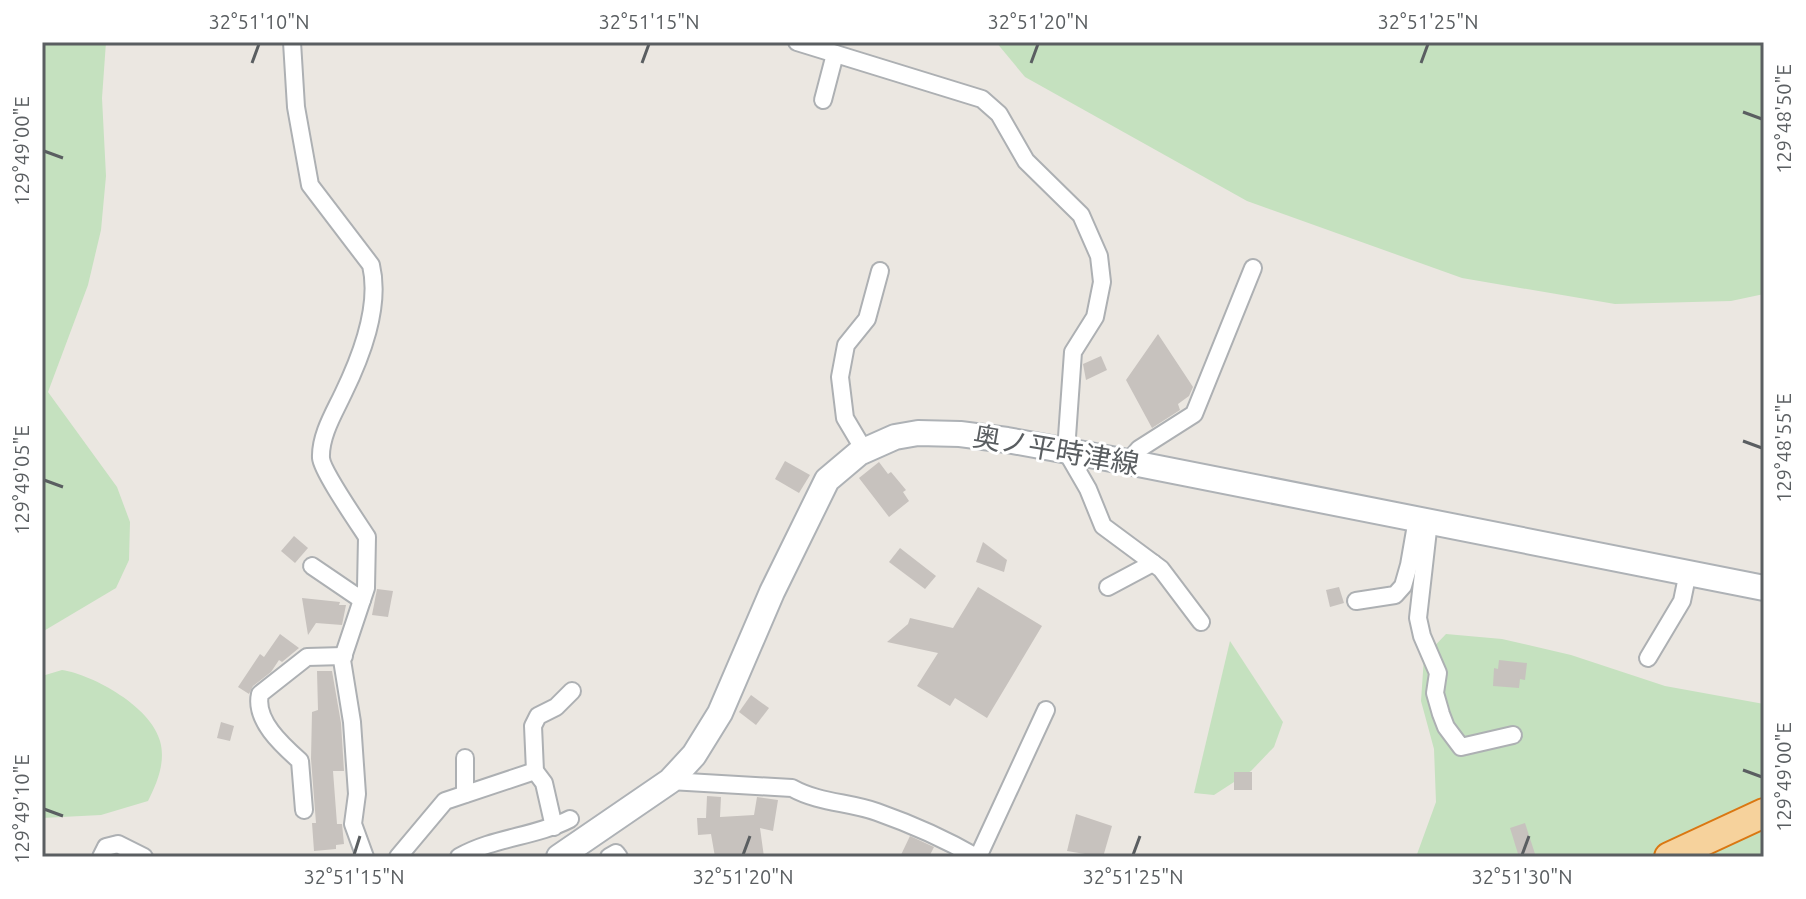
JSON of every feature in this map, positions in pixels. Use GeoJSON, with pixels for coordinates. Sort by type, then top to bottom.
{"type":"FeatureCollection","features":[{"type":"Feature","properties":{"kind":"highway"},"geometry":{"type":"LineString","coordinates":[[1669,857],[1764,813]]}},
{"type":"Feature","properties":{"kind":"main road","name":"奥ノ平時津線"},"geometry":{"type":"LineString","coordinates":[[559,857],[670,781],[694,755],[720,713],[772,592],[822,488],[834,472],[864,450],[895,437],[918,433],[960,434],[1066,451],[1764,588]]}},
{"type":"Feature","properties":{"kind":"street"},"geometry":{"type":"LineString","coordinates":[[292,42],[296,107],[310,185],[371,265],[374,277],[370,317],[347,385],[324,436],[321,460],[367,537],[366,588],[344,656],[357,794],[353,824],[365,857]]}},
{"type":"Feature","properties":{"kind":"street"},"geometry":{"type":"LineString","coordinates":[[797,42],[982,99],[999,114],[1026,161],[1081,215],[1099,256],[1102,282],[1095,317],[1073,352],[1066,451],[1088,489],[1103,526],[1161,569],[1201,622]]}},
{"type":"Feature","properties":{"kind":"street"},"geometry":{"type":"LineString","coordinates":[[823,100],[835,54]]}},
{"type":"Feature","properties":{"kind":"street"},"geometry":{"type":"LineString","coordinates":[[1128,462],[1139,449],[1194,414],[1253,268]]}},
{"type":"Feature","properties":{"kind":"street"},"geometry":{"type":"LineString","coordinates":[[864,450],[845,418],[840,377],[846,345],[867,319],[880,271]]}},
{"type":"Feature","properties":{"kind":"street"},"geometry":{"type":"LineString","coordinates":[[1356,601],[1395,595],[1403,586],[1423,520]]}},
{"type":"Feature","properties":{"kind":"street"},"geometry":{"type":"LineString","coordinates":[[1423,520],[1418,618],[1438,673],[1435,693],[1446,727],[1461,747],[1513,735]]}},
{"type":"Feature","properties":{"kind":"street"},"geometry":{"type":"LineString","coordinates":[[1108,587],[1153,563]]}},
{"type":"Feature","properties":{"kind":"street"},"geometry":{"type":"LineString","coordinates":[[312,566],[362,600]]}},
{"type":"Feature","properties":{"kind":"street"},"geometry":{"type":"LineString","coordinates":[[1648,658],[1682,601],[1688,572]]}},
{"type":"Feature","properties":{"kind":"street"},"geometry":{"type":"LineString","coordinates":[[304,810],[300,761],[287,750],[259,712],[260,694],[307,657],[344,656]]}},
{"type":"Feature","properties":{"kind":"street"},"geometry":{"type":"LineString","coordinates":[[554,827],[544,783],[535,771],[533,726],[538,716],[556,707],[572,691]]}},
{"type":"Feature","properties":{"kind":"street"},"geometry":{"type":"LineString","coordinates":[[670,781],[792,788],[807,797],[875,811],[977,857],[1046,710]]}},
{"type":"Feature","properties":{"kind":"street"},"geometry":{"type":"LineString","coordinates":[[465,758],[465,794]]}},
{"type":"Feature","properties":{"kind":"street"},"geometry":{"type":"LineString","coordinates":[[380,857],[398,857],[445,801],[535,771]]}},
{"type":"Feature","properties":{"kind":"street"},"geometry":{"type":"LineString","coordinates":[[459,857],[477,847],[554,827],[570,819]]}},
{"type":"Feature","properties":{"kind":"street"},"geometry":{"type":"LineString","coordinates":[[101,857],[106,847],[118,844],[144,857]]}},
{"type":"Feature","properties":{"kind":"street"},"geometry":{"type":"LineString","coordinates":[[609,857],[616,853],[619,857]]}},
{"type":"Feature","properties":{"kind":"green space"},"geometry":{"type":"Polygon","coordinates":[[[42,42],[106,42],[102,98],[106,176],[101,230],[88,285],[48,392],[117,487],[130,522],[129,560],[116,588],[42,632],[42,42]]]}},
{"type":"Feature","properties":{"kind":"green space"},"geometry":{"type":"Polygon","coordinates":[[[996,42],[1764,42],[1764,294],[1731,301],[1615,304],[1462,278],[1247,201],[1025,77],[996,42]]]}},
{"type":"Feature","properties":{"kind":"green space"},"geometry":{"type":"Polygon","coordinates":[[[1446,634],[1502,639],[1571,655],[1665,686],[1764,704],[1764,857],[1416,857],[1436,802],[1434,749],[1421,701],[1424,657],[1446,634]]]}},
{"type":"Feature","properties":{"kind":"green space"},"geometry":{"type":"Polygon","coordinates":[[[1230,641],[1283,722],[1274,747],[1251,771],[1214,795],[1194,793],[1230,641]]]}},
{"type":"Feature","properties":{"kind":"green space"},"geometry":{"type":"Polygon","coordinates":[[[62,670],[90,678],[120,695],[155,728],[162,757],[148,801],[101,815],[42,818],[42,676],[62,670]]]}},
{"type":"Feature","properties":{"kind":"building"},"geometry":{"type":"Polygon","coordinates":[[[1158,334],[1193,387],[1189,396],[1178,404],[1180,410],[1152,428],[1126,380],[1158,334]]]}},
{"type":"Feature","properties":{"kind":"building"},"geometry":{"type":"Polygon","coordinates":[[[1101,356],[1107,370],[1086,380],[1083,364],[1101,356]]]}},
{"type":"Feature","properties":{"kind":"building"},"geometry":{"type":"Polygon","coordinates":[[[785,461],[810,475],[799,493],[775,479],[785,461]]]}},
{"type":"Feature","properties":{"kind":"building"},"geometry":{"type":"Polygon","coordinates":[[[879,462],[906,490],[903,492],[909,501],[889,517],[859,478],[879,462]]]}},
{"type":"Feature","properties":{"kind":"building"},"geometry":{"type":"Polygon","coordinates":[[[294,536],[308,548],[295,563],[281,551],[294,536]]]}},
{"type":"Feature","properties":{"kind":"building"},"geometry":{"type":"Polygon","coordinates":[[[983,542],[1007,560],[1004,572],[976,562],[983,542]]]}},
{"type":"Feature","properties":{"kind":"building"},"geometry":{"type":"Polygon","coordinates":[[[900,548],[936,576],[925,589],[889,562],[900,548]]]}},
{"type":"Feature","properties":{"kind":"building"},"geometry":{"type":"Polygon","coordinates":[[[978,587],[1042,626],[987,718],[955,698],[950,706],[917,686],[938,653],[887,642],[908,624],[910,618],[953,628],[978,587]]]}},
{"type":"Feature","properties":{"kind":"building"},"geometry":{"type":"Polygon","coordinates":[[[1339,587],[1344,603],[1330,607],[1326,590],[1339,587]]]}},
{"type":"Feature","properties":{"kind":"building"},"geometry":{"type":"Polygon","coordinates":[[[377,589],[393,591],[388,617],[372,615],[377,589]]]}},
{"type":"Feature","properties":{"kind":"building"},"geometry":{"type":"Polygon","coordinates":[[[302,598],[346,605],[342,625],[316,623],[308,635],[302,598]]]}},
{"type":"Feature","properties":{"kind":"building"},"geometry":{"type":"Polygon","coordinates":[[[280,634],[299,648],[282,662],[279,660],[249,694],[238,687],[260,654],[264,657],[280,634]]]}},
{"type":"Feature","properties":{"kind":"building"},"geometry":{"type":"Polygon","coordinates":[[[1499,660],[1527,663],[1525,680],[1520,679],[1519,688],[1493,686],[1494,668],[1498,669],[1499,660]]]}},
{"type":"Feature","properties":{"kind":"building"},"geometry":{"type":"Polygon","coordinates":[[[317,671],[332,671],[341,723],[344,771],[333,771],[337,824],[342,824],[344,844],[336,845],[336,849],[314,851],[312,823],[316,823],[311,759],[312,712],[318,710],[317,671]]]}},
{"type":"Feature","properties":{"kind":"building"},"geometry":{"type":"Polygon","coordinates":[[[751,695],[769,708],[756,725],[739,712],[751,695]]]}},
{"type":"Feature","properties":{"kind":"building"},"geometry":{"type":"Polygon","coordinates":[[[221,722],[234,726],[230,741],[217,738],[221,722]]]}},
{"type":"Feature","properties":{"kind":"building"},"geometry":{"type":"Polygon","coordinates":[[[1234,772],[1252,772],[1252,790],[1234,790],[1234,772]]]}},
{"type":"Feature","properties":{"kind":"building"},"geometry":{"type":"Polygon","coordinates":[[[707,796],[721,797],[720,817],[754,815],[757,797],[778,800],[773,831],[760,828],[764,857],[715,857],[711,834],[698,835],[697,818],[706,818],[707,796]]]}},
{"type":"Feature","properties":{"kind":"building"},"geometry":{"type":"Polygon","coordinates":[[[1076,814],[1112,826],[1103,857],[1067,851],[1076,814]]]}},
{"type":"Feature","properties":{"kind":"building"},"geometry":{"type":"Polygon","coordinates":[[[1525,823],[1536,857],[1519,857],[1510,828],[1525,823]]]}},
{"type":"Feature","properties":{"kind":"building"},"geometry":{"type":"Polygon","coordinates":[[[910,836],[934,847],[929,857],[900,857],[910,836]]]}}]}
